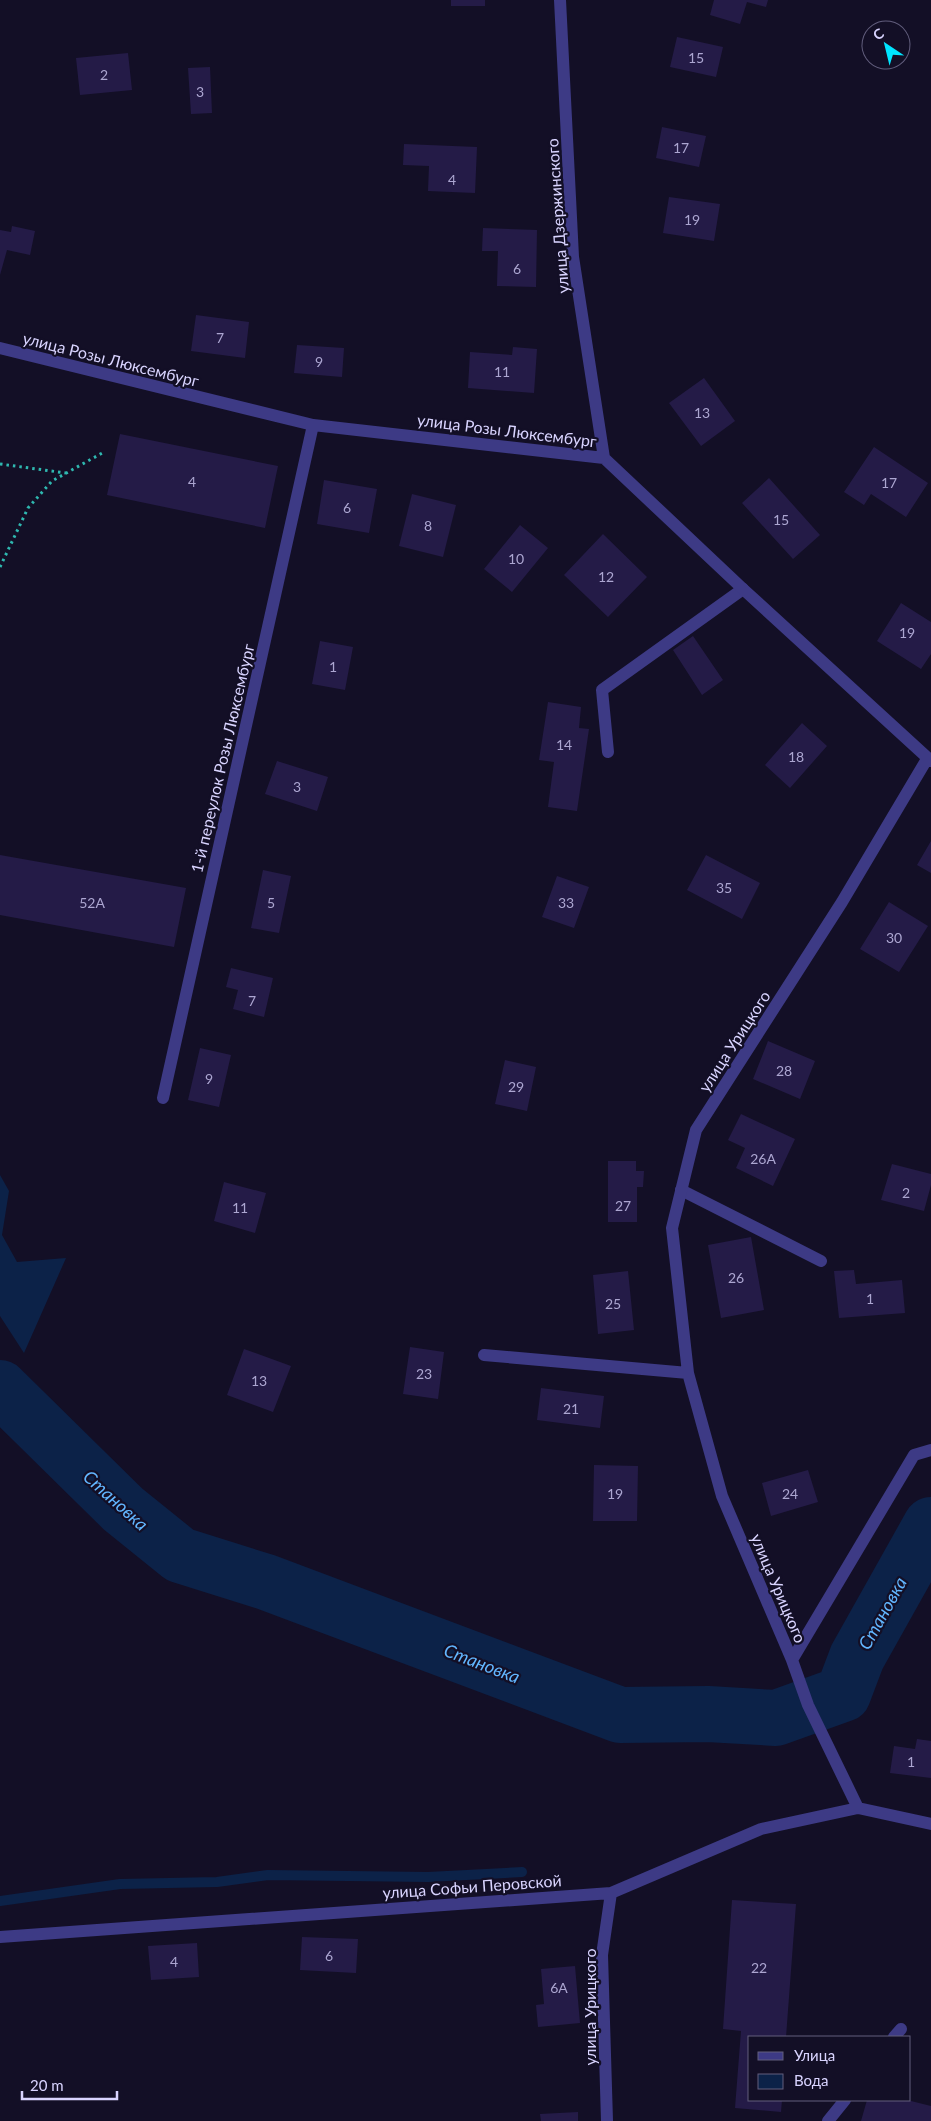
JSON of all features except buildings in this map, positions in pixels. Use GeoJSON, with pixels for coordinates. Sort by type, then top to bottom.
{"type":"FeatureCollection","features":[{"type":"Feature","properties":{"kind":"street","name":"улица Дзержинского"},"geometry":{"type":"LineString","coordinates":[[560,0],[573,256],[604,458]]}},
{"type":"Feature","properties":{"kind":"street","name":"улица Розы Люксембург"},"geometry":{"type":"LineString","coordinates":[[0,348],[313,424],[604,458],[929,760]]}},
{"type":"Feature","properties":{"kind":"street","name":"1-й переулок Розы Люксембург"},"geometry":{"type":"LineString","coordinates":[[163,1098],[313,424]]}},
{"type":"Feature","properties":{"kind":"street"},"geometry":{"type":"LineString","coordinates":[[608,752],[602,690],[743,589]]}},
{"type":"Feature","properties":{"kind":"street","name":"улица Урицкого"},"geometry":{"type":"LineString","coordinates":[[858,1808],[808,1705],[792,1660],[722,1496],[688,1373],[672,1228],[696,1130],[842,902],[929,760]]}},
{"type":"Feature","properties":{"kind":"street"},"geometry":{"type":"LineString","coordinates":[[682,1190],[821,1261]]}},
{"type":"Feature","properties":{"kind":"street"},"geometry":{"type":"LineString","coordinates":[[484,1355],[688,1373]]}},
{"type":"Feature","properties":{"kind":"street"},"geometry":{"type":"LineString","coordinates":[[792,1660],[914,1455],[931,1450]]}},
{"type":"Feature","properties":{"kind":"street","name":"улица Софьи Перовской"},"geometry":{"type":"LineString","coordinates":[[0,1937],[611,1892],[761,1829],[858,1808],[931,1824]]}},
{"type":"Feature","properties":{"kind":"street","name":"улица Урицкого"},"geometry":{"type":"LineString","coordinates":[[607,2121],[602,1955],[611,1892]]}},
{"type":"Feature","properties":{"kind":"street"},"geometry":{"type":"LineString","coordinates":[[828,2121],[844,2101]]}},
{"type":"Feature","properties":{"kind":"path"},"geometry":{"type":"LineString","coordinates":[[0,567],[28,508],[52,481],[104,452]]}},
{"type":"Feature","properties":{"kind":"path"},"geometry":{"type":"LineString","coordinates":[[0,464],[68,473]]}},
{"type":"Feature","properties":{"kind":"water"},"geometry":{"type":"Polygon","coordinates":[[[0,1175],[9,1191],[2,1235],[17,1262],[66,1258],[24,1353],[0,1316],[0,1175]]]}},
{"type":"Feature","properties":{"kind":"waterway","name":"Становка"},"geometry":{"type":"LineString","coordinates":[[0,1388],[123,1509],[180,1555],[266,1582],[620,1715],[708,1714],[776,1718],[843,1694],[857,1657],[931,1525]]}},
{"type":"Feature","properties":{"kind":"waterway"},"geometry":{"type":"LineString","coordinates":[[0,1901],[120,1884],[217,1882],[268,1875],[428,1877],[522,1872]]}}]}
